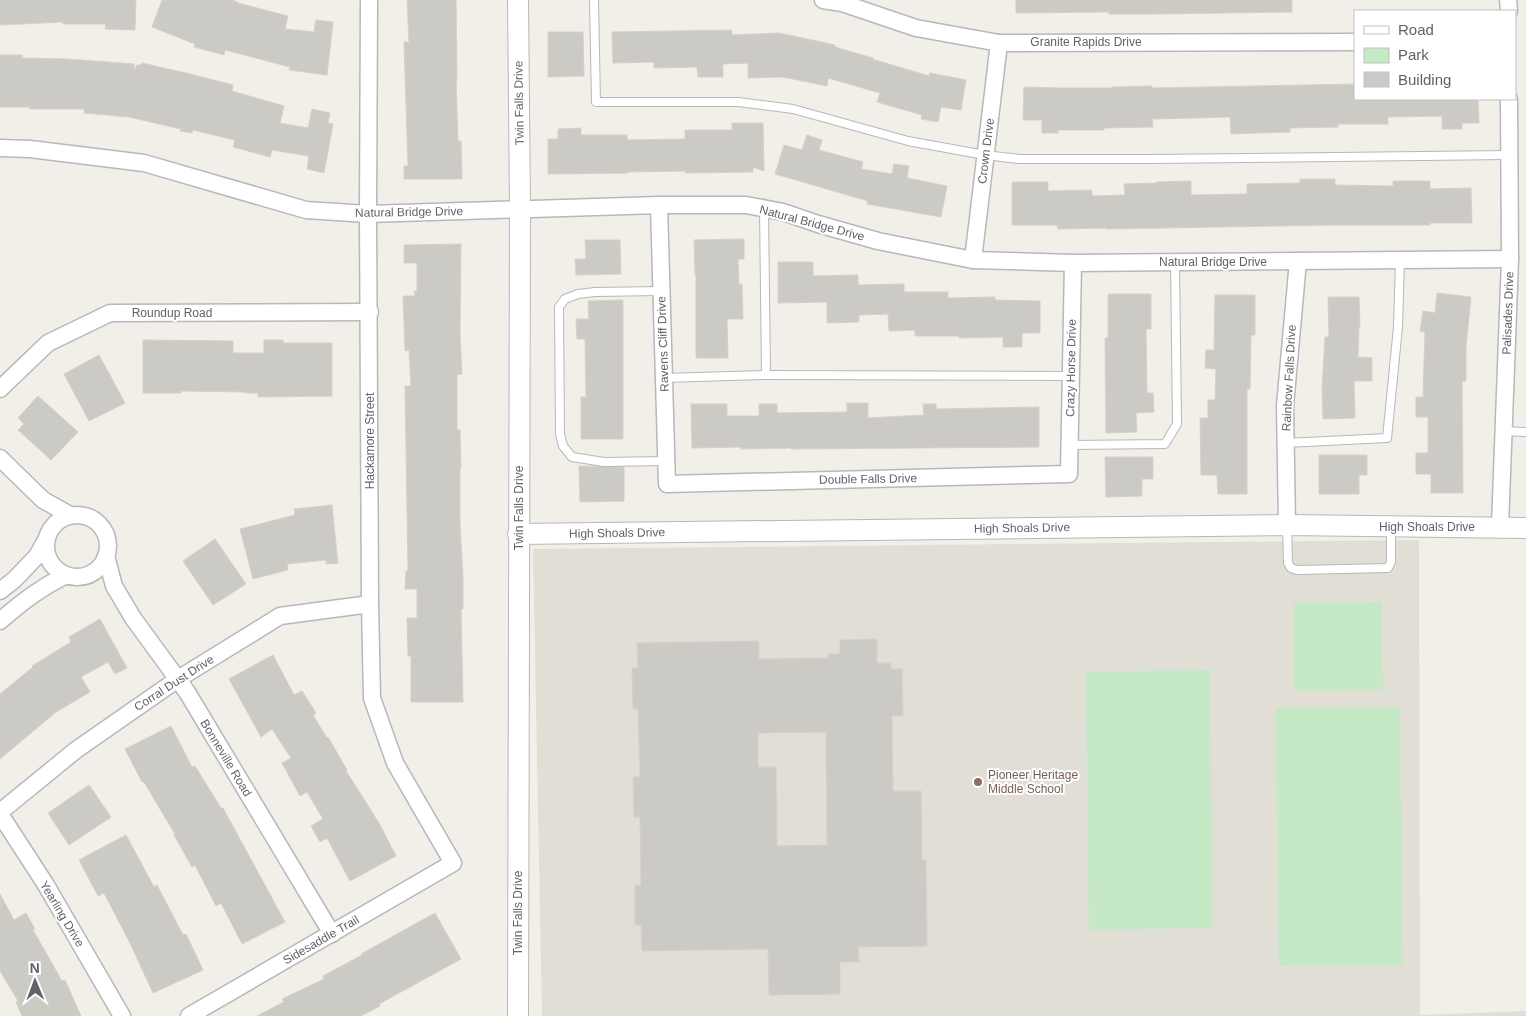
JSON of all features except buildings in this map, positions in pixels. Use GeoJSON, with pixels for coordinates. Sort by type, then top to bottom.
{"type":"FeatureCollection","features":[{"type":"Feature","properties":{"kind":"street","name":"Hackamore Street"},"geometry":{"type":"LineString","coordinates":[[369,0],[368,214],[372,698],[395,763],[453,863]]}},
{"type":"Feature","properties":{"kind":"street","name":"Twin Falls Drive"},"geometry":{"type":"LineString","coordinates":[[518,0],[520,209],[518,1016]]}},
{"type":"Feature","properties":{"kind":"street","name":"Granite Rapids Drive"},"geometry":{"type":"LineString","coordinates":[[824,0],[842,3],[916,28],[999,43],[1354,42]]}},
{"type":"Feature","properties":{"kind":"street","name":"Crown Drive"},"geometry":{"type":"LineString","coordinates":[[973,260],[999,43]]}},
{"type":"Feature","properties":{"kind":"street","name":"Palisades Drive"},"geometry":{"type":"LineString","coordinates":[[1500,527],[1510,258],[1509,100]]}},
{"type":"Feature","properties":{"kind":"street","name":"Natural Bridge Drive"},"geometry":{"type":"LineString","coordinates":[[0,148],[30,149],[144,163],[306,210],[368,214],[659,205],[746,206],[784,212],[878,241],[973,260],[1175,262],[1510,258]]}},
{"type":"Feature","properties":{"kind":"street","name":"Ravens Cliff Drive"},"geometry":{"type":"LineString","coordinates":[[659,205],[666,484]]}},
{"type":"Feature","properties":{"kind":"street","name":"Rainbow Falls Drive"},"geometry":{"type":"LineString","coordinates":[[1287,525],[1285,406],[1298,261]]}},
{"type":"Feature","properties":{"kind":"street","name":"Crazy Horse Drive"},"geometry":{"type":"LineString","coordinates":[[1069,474],[1073,262]]}},
{"type":"Feature","properties":{"kind":"street","name":"Roundup Road"},"geometry":{"type":"LineString","coordinates":[[0,389],[48,343],[110,313],[370,312]]}},
{"type":"Feature","properties":{"kind":"street"},"geometry":{"type":"LineString","coordinates":[[0,458],[43,500],[70,516]]}},
{"type":"Feature","properties":{"kind":"street","name":"Double Falls Drive"},"geometry":{"type":"LineString","coordinates":[[666,484],[1069,474]]}},
{"type":"Feature","properties":{"kind":"street"},"geometry":{"type":"LineString","coordinates":[[0,592],[37,556],[49,532],[58,520],[80,515],[89,517],[100,526],[107,539],[106,556],[99,567],[91,573],[81,576],[66,575],[57,570],[50,562],[46,552],[49,532],[43,500]]}},
{"type":"Feature","properties":{"kind":"street","name":"High Shoals Drive"},"geometry":{"type":"LineString","coordinates":[[518,534],[1287,525],[1526,528]]}},
{"type":"Feature","properties":{"kind":"street","name":"Bonneville Road"},"geometry":{"type":"LineString","coordinates":[[106,556],[114,586],[134,618],[178,679],[332,934]]}},
{"type":"Feature","properties":{"kind":"street","name":"Bonneville Road"},"geometry":{"type":"LineString","coordinates":[[91,573],[114,586]]}},
{"type":"Feature","properties":{"kind":"street"},"geometry":{"type":"LineString","coordinates":[[0,621],[29,596],[66,575]]}},
{"type":"Feature","properties":{"kind":"street","name":"Corral Dust Drive"},"geometry":{"type":"LineString","coordinates":[[0,813],[76,750],[178,679],[280,616],[370,604]]}},
{"type":"Feature","properties":{"kind":"street","name":"Yearling Drive"},"geometry":{"type":"LineString","coordinates":[[0,813],[46,886],[122,1016]]}},
{"type":"Feature","properties":{"kind":"street","name":"Sidesaddle Trail"},"geometry":{"type":"LineString","coordinates":[[189,1016],[453,863]]}},
{"type":"Feature","properties":{"kind":"lane"},"geometry":{"type":"LineString","coordinates":[[594,0],[596,102],[738,102],[793,109],[908,141],[985,155],[1019,158],[1122,159],[1509,155]]}},
{"type":"Feature","properties":{"kind":"lane"},"geometry":{"type":"LineString","coordinates":[[764,209],[766,375]]}},
{"type":"Feature","properties":{"kind":"lane"},"geometry":{"type":"LineString","coordinates":[[1286,443],[1387,438],[1398,328],[1400,260]]}},
{"type":"Feature","properties":{"kind":"lane"},"geometry":{"type":"LineString","coordinates":[[1069,445],[1165,444],[1177,424],[1175,262]]}},
{"type":"Feature","properties":{"kind":"lane"},"geometry":{"type":"LineString","coordinates":[[661,291],[595,292],[578,294],[564,299],[559,307],[560,434],[563,446],[572,457],[604,462],[666,461]]}},
{"type":"Feature","properties":{"kind":"lane"},"geometry":{"type":"LineString","coordinates":[[664,378],[766,375],[1071,376]]}},
{"type":"Feature","properties":{"kind":"lane"},"geometry":{"type":"LineString","coordinates":[[1504,431],[1526,432]]}},
{"type":"Feature","properties":{"kind":"lane"},"geometry":{"type":"LineString","coordinates":[[1287,525],[1288,563],[1291,568],[1297,570],[1388,568],[1391,562],[1391,527]]}},
{"type":"Feature","properties":{"kind":"shaded area","name":"Pioneer Heritage Middle School"},"geometry":{"type":"Polygon","coordinates":[[[1419,540],[1420,1015],[1526,1011],[1526,1016],[542,1016],[533,549],[1419,540]]]}},
{"type":"Feature","properties":{"kind":"green space"},"geometry":{"type":"Polygon","coordinates":[[[1382,602],[1383,690],[1294,691],[1294,603],[1382,602]]]}},
{"type":"Feature","properties":{"kind":"green space"},"geometry":{"type":"Polygon","coordinates":[[[1210,670],[1213,928],[1089,930],[1086,672],[1210,670]]]}},
{"type":"Feature","properties":{"kind":"green space"},"geometry":{"type":"Polygon","coordinates":[[[1400,707],[1403,965],[1279,966],[1276,708],[1400,707]]]}},
{"type":"Feature","properties":{"kind":"place","name":"Pioneer Heritage Middle School"},"geometry":{"type":"Point","coordinates":[978,782]}}]}
